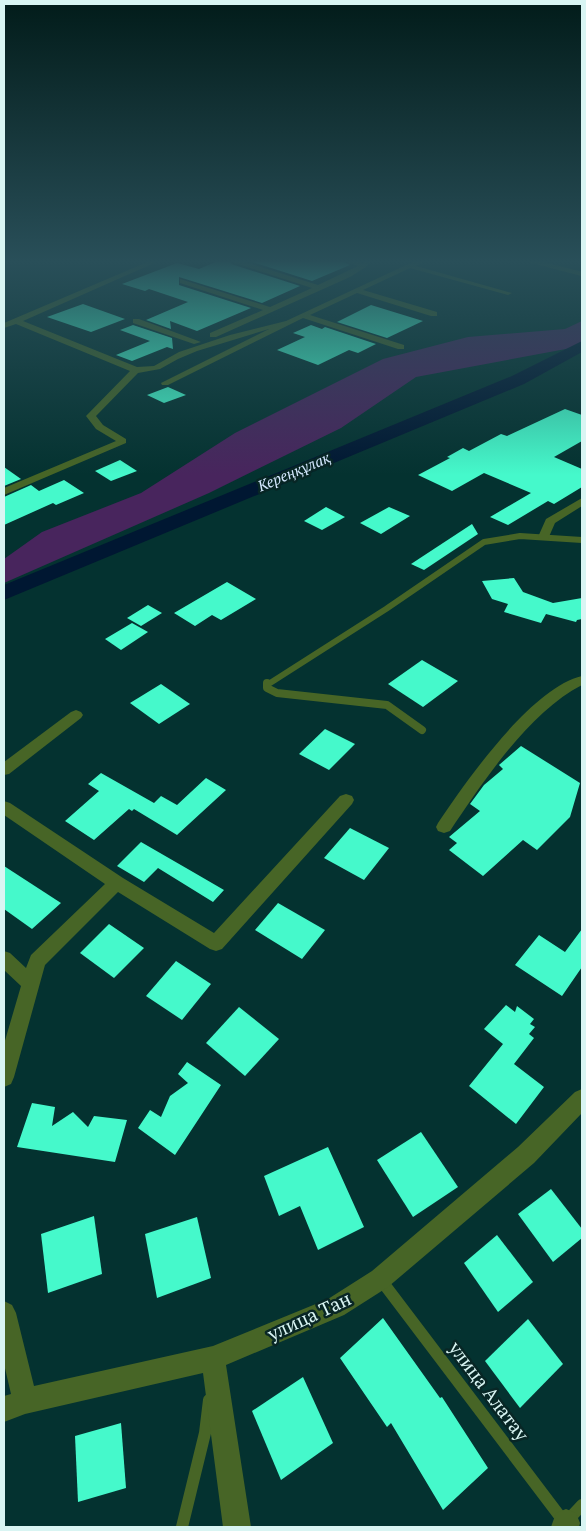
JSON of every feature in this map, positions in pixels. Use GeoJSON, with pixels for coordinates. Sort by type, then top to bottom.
{"type":"FeatureCollection","features":[{"type":"Feature","properties":{"kind":"street"},"geometry":{"type":"LineString","coordinates":[[42,331],[136,370],[151,371],[161,367],[188,346],[220,331]]}},
{"type":"Feature","properties":{"kind":"street"},"geometry":{"type":"LineString","coordinates":[[166,331],[197,342]]}},
{"type":"Feature","properties":{"kind":"street"},"geometry":{"type":"LineString","coordinates":[[179,354],[251,331]]}},
{"type":"Feature","properties":{"kind":"street"},"geometry":{"type":"LineString","coordinates":[[165,383],[268,331]]}},
{"type":"Feature","properties":{"kind":"street"},"geometry":{"type":"LineString","coordinates":[[353,331],[401,347]]}},
{"type":"Feature","properties":{"kind":"street"},"geometry":{"type":"LineString","coordinates":[[4,492],[123,441],[99,426],[92,420],[91,416],[136,370]]}},
{"type":"Feature","properties":{"kind":"street"},"geometry":{"type":"LineString","coordinates":[[544,537],[550,521],[582,501]]}},
{"type":"Feature","properties":{"kind":"street"},"geometry":{"type":"LineString","coordinates":[[444,827],[460,803],[506,744],[532,717],[561,692],[582,680]]}},
{"type":"Feature","properties":{"kind":"street"},"geometry":{"type":"LineString","coordinates":[[4,770],[76,715]]}},
{"type":"Feature","properties":{"kind":"street"},"geometry":{"type":"LineString","coordinates":[[4,808],[117,883],[216,943],[346,800]]}},
{"type":"Feature","properties":{"kind":"street"},"geometry":{"type":"LineString","coordinates":[[4,1077],[37,961],[117,883]]}},
{"type":"Feature","properties":{"kind":"street"},"geometry":{"type":"LineString","coordinates":[[4,959],[30,984]]}},
{"type":"Feature","properties":{"kind":"street","name":"улица Тан"},"geometry":{"type":"LineString","coordinates":[[14,1405],[213,1358],[336,1307],[380,1279],[526,1155],[582,1100]]}},
{"type":"Feature","properties":{"kind":"street"},"geometry":{"type":"LineString","coordinates":[[4,1313],[14,1405]]}},
{"type":"Feature","properties":{"kind":"street"},"geometry":{"type":"LineString","coordinates":[[213,1358],[237,1527]]}},
{"type":"Feature","properties":{"kind":"lane"},"geometry":{"type":"LineString","coordinates":[[422,730],[387,705],[277,693],[267,688],[268,683],[386,609],[484,542],[497,538],[544,537],[582,540]]}},
{"type":"Feature","properties":{"kind":"lane","name":"улица Алатау"},"geometry":{"type":"LineString","coordinates":[[380,1279],[570,1521]]}},
{"type":"Feature","properties":{"kind":"lane"},"geometry":{"type":"LineString","coordinates":[[182,1527],[205,1433],[213,1358]]}},
{"type":"Feature","properties":{"kind":"shaded area"},"geometry":{"type":"Polygon","coordinates":[[[535,331],[582,331],[582,346],[416,377],[341,428],[209,493],[4,583],[4,559],[42,532],[141,493],[235,433],[383,359],[468,337],[535,331]]]}},
{"type":"Feature","properties":{"kind":"building"},"geometry":{"type":"Polygon","coordinates":[[[124,331],[152,331],[172,338],[173,349],[167,347],[132,361],[116,355],[150,341],[124,331]]]}},
{"type":"Feature","properties":{"kind":"building"},"geometry":{"type":"Polygon","coordinates":[[[338,331],[376,344],[358,353],[349,350],[318,365],[277,350],[305,337],[293,333],[338,331]]]}},
{"type":"Feature","properties":{"kind":"building"},"geometry":{"type":"Polygon","coordinates":[[[367,331],[401,331],[387,338],[367,331]]]}},
{"type":"Feature","properties":{"kind":"building"},"geometry":{"type":"Polygon","coordinates":[[[168,387],[186,395],[164,403],[147,395],[168,387]]]}},
{"type":"Feature","properties":{"kind":"building"},"geometry":{"type":"Polygon","coordinates":[[[565,409],[582,415],[582,441],[554,457],[582,469],[582,487],[554,504],[548,501],[508,525],[490,517],[531,493],[484,473],[452,491],[418,475],[450,458],[447,457],[463,448],[469,451],[501,434],[507,436],[565,409]]]}},
{"type":"Feature","properties":{"kind":"building"},"geometry":{"type":"Polygon","coordinates":[[[120,460],[137,471],[111,481],[95,471],[120,460]]]}},
{"type":"Feature","properties":{"kind":"building"},"geometry":{"type":"Polygon","coordinates":[[[4,467],[21,479],[4,486],[4,467]]]}},
{"type":"Feature","properties":{"kind":"building"},"geometry":{"type":"Polygon","coordinates":[[[64,480],[84,493],[56,505],[53,503],[4,525],[4,497],[31,485],[39,491],[64,480]]]}},
{"type":"Feature","properties":{"kind":"building"},"geometry":{"type":"Polygon","coordinates":[[[326,507],[345,517],[322,530],[304,521],[326,507]]]}},
{"type":"Feature","properties":{"kind":"building"},"geometry":{"type":"Polygon","coordinates":[[[389,507],[410,516],[381,534],[360,523],[389,507]]]}},
{"type":"Feature","properties":{"kind":"building"},"geometry":{"type":"Polygon","coordinates":[[[472,524],[478,534],[424,570],[411,564],[472,524]]]}},
{"type":"Feature","properties":{"kind":"building"},"geometry":{"type":"Polygon","coordinates":[[[514,578],[523,592],[553,603],[582,598],[582,619],[576,622],[546,614],[541,623],[504,612],[508,604],[492,599],[482,581],[514,578]]]}},
{"type":"Feature","properties":{"kind":"building"},"geometry":{"type":"Polygon","coordinates":[[[227,582],[256,599],[221,620],[212,615],[195,626],[174,613],[227,582]]]}},
{"type":"Feature","properties":{"kind":"building"},"geometry":{"type":"Polygon","coordinates":[[[148,605],[162,613],[141,626],[127,618],[148,605]]]}},
{"type":"Feature","properties":{"kind":"building"},"geometry":{"type":"Polygon","coordinates":[[[132,623],[148,632],[121,650],[105,639],[132,623]]]}},
{"type":"Feature","properties":{"kind":"building"},"geometry":{"type":"Polygon","coordinates":[[[422,660],[458,681],[423,707],[388,684],[422,660]]]}},
{"type":"Feature","properties":{"kind":"building"},"geometry":{"type":"Polygon","coordinates":[[[161,684],[190,704],[159,724],[130,703],[161,684]]]}},
{"type":"Feature","properties":{"kind":"building"},"geometry":{"type":"Polygon","coordinates":[[[325,729],[355,744],[329,770],[299,754],[325,729]]]}},
{"type":"Feature","properties":{"kind":"building"},"geometry":{"type":"Polygon","coordinates":[[[521,746],[580,783],[570,817],[537,850],[523,840],[483,876],[449,850],[457,843],[449,837],[480,811],[470,804],[484,785],[503,769],[499,765],[521,746]]]}},
{"type":"Feature","properties":{"kind":"building"},"geometry":{"type":"Polygon","coordinates":[[[101,773],[154,803],[161,796],[177,805],[206,778],[226,790],[177,835],[134,809],[132,811],[129,809],[94,840],[65,821],[99,791],[88,784],[101,773]]]}},
{"type":"Feature","properties":{"kind":"building"},"geometry":{"type":"Polygon","coordinates":[[[350,828],[389,848],[364,880],[324,858],[350,828]]]}},
{"type":"Feature","properties":{"kind":"building"},"geometry":{"type":"Polygon","coordinates":[[[141,842],[224,890],[213,902],[158,868],[144,882],[117,866],[141,842]]]}},
{"type":"Feature","properties":{"kind":"building"},"geometry":{"type":"Polygon","coordinates":[[[4,866],[61,903],[32,929],[4,909],[4,866]]]}},
{"type":"Feature","properties":{"kind":"building"},"geometry":{"type":"Polygon","coordinates":[[[278,903],[325,930],[302,959],[255,930],[278,903]]]}},
{"type":"Feature","properties":{"kind":"building"},"geometry":{"type":"Polygon","coordinates":[[[109,924],[144,948],[114,978],[80,953],[109,924]]]}},
{"type":"Feature","properties":{"kind":"building"},"geometry":{"type":"Polygon","coordinates":[[[582,929],[582,967],[562,996],[515,965],[539,935],[565,952],[582,929]]]}},
{"type":"Feature","properties":{"kind":"building"},"geometry":{"type":"Polygon","coordinates":[[[176,961],[211,984],[182,1020],[146,996],[176,961]]]}},
{"type":"Feature","properties":{"kind":"building"},"geometry":{"type":"Polygon","coordinates":[[[506,1005],[515,1012],[517,1006],[534,1019],[530,1024],[535,1027],[529,1034],[534,1038],[514,1064],[544,1087],[516,1124],[469,1086],[503,1044],[484,1029],[506,1005]]]}},
{"type":"Feature","properties":{"kind":"building"},"geometry":{"type":"Polygon","coordinates":[[[239,1007],[279,1039],[245,1076],[206,1043],[239,1007]]]}},
{"type":"Feature","properties":{"kind":"building"},"geometry":{"type":"Polygon","coordinates":[[[187,1062],[221,1085],[175,1155],[138,1128],[150,1110],[161,1117],[170,1096],[188,1083],[178,1074],[187,1062]]]}},
{"type":"Feature","properties":{"kind":"building"},"geometry":{"type":"Polygon","coordinates":[[[32,1103],[55,1107],[52,1126],[73,1112],[88,1127],[94,1116],[127,1120],[115,1162],[17,1147],[32,1103]]]}},
{"type":"Feature","properties":{"kind":"building"},"geometry":{"type":"Polygon","coordinates":[[[421,1132],[458,1187],[413,1217],[377,1160],[421,1132]]]}},
{"type":"Feature","properties":{"kind":"building"},"geometry":{"type":"Polygon","coordinates":[[[328,1147],[364,1227],[318,1250],[300,1206],[279,1216],[264,1176],[328,1147]]]}},
{"type":"Feature","properties":{"kind":"building"},"geometry":{"type":"Polygon","coordinates":[[[551,1189],[582,1229],[582,1238],[553,1262],[518,1214],[551,1189]]]}},
{"type":"Feature","properties":{"kind":"building"},"geometry":{"type":"Polygon","coordinates":[[[94,1216],[102,1274],[48,1293],[41,1234],[94,1216]]]}},
{"type":"Feature","properties":{"kind":"building"},"geometry":{"type":"Polygon","coordinates":[[[197,1217],[211,1278],[157,1298],[145,1234],[197,1217]]]}},
{"type":"Feature","properties":{"kind":"building"},"geometry":{"type":"Polygon","coordinates":[[[497,1235],[533,1282],[498,1312],[464,1263],[497,1235]]]}},
{"type":"Feature","properties":{"kind":"building"},"geometry":{"type":"Polygon","coordinates":[[[383,1318],[440,1398],[442,1397],[488,1468],[443,1510],[391,1423],[387,1427],[340,1358],[383,1318]]]}},
{"type":"Feature","properties":{"kind":"building"},"geometry":{"type":"Polygon","coordinates":[[[528,1319],[563,1364],[520,1408],[485,1361],[528,1319]]]}},
{"type":"Feature","properties":{"kind":"building"},"geometry":{"type":"Polygon","coordinates":[[[303,1377],[333,1443],[281,1480],[252,1411],[303,1377]]]}},
{"type":"Feature","properties":{"kind":"building"},"geometry":{"type":"Polygon","coordinates":[[[121,1423],[126,1488],[78,1502],[75,1436],[121,1423]]]}},
{"type":"Feature","properties":{"kind":"waterway","name":"Кереңқұлақ"},"geometry":{"type":"LineString","coordinates":[[4,593],[518,380],[582,346]]}}]}
